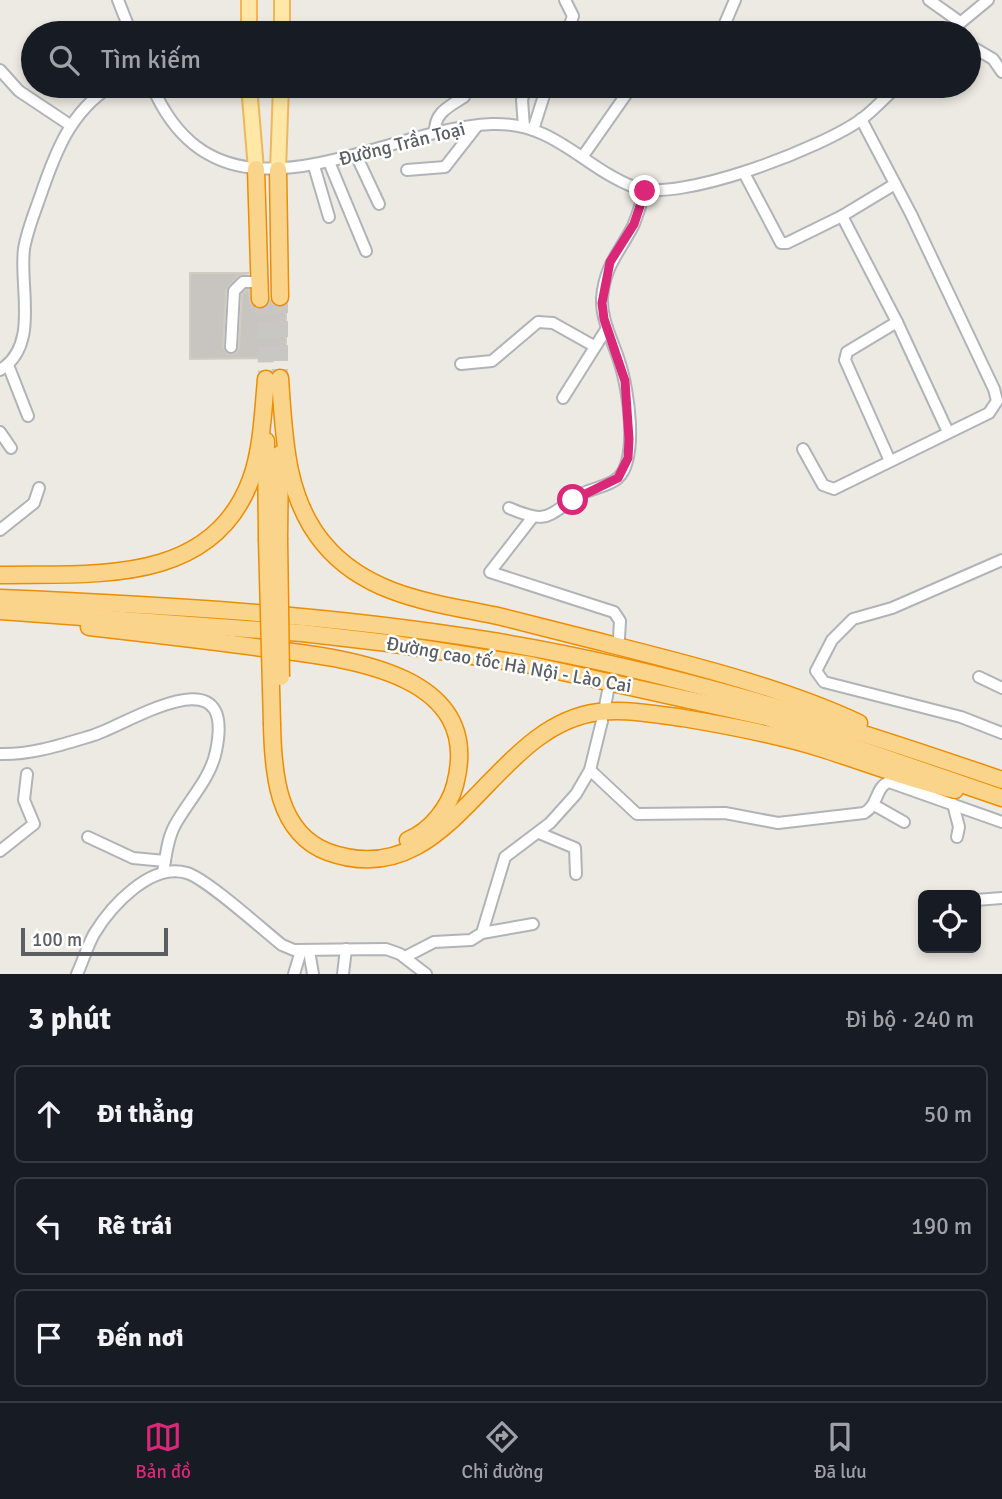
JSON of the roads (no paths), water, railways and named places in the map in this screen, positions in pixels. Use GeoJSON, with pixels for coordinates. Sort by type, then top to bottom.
{"type":"FeatureCollection","features":[{"type":"Feature","properties":{"kind":"highway"},"geometry":{"type":"LineString","coordinates":[[256,169],[259,290]]}},
{"type":"Feature","properties":{"kind":"highway"},"geometry":{"type":"LineString","coordinates":[[278,170],[280,297]]}},
{"type":"Feature","properties":{"kind":"highway"},"geometry":{"type":"LineString","coordinates":[[273,378],[278,785],[294,827],[324,851],[368,861],[389,858],[419,846],[441,832],[529,744],[565,722],[603,712],[652,713],[770,734],[928,784],[1002,800]]}},
{"type":"Feature","properties":{"kind":"highway"},"geometry":{"type":"LineString","coordinates":[[0,575],[141,570],[171,561],[204,541],[235,508],[249,484],[273,378]]}},
{"type":"Feature","properties":{"kind":"highway"},"geometry":{"type":"LineString","coordinates":[[273,378],[298,498],[324,544],[346,565],[374,584],[414,598],[584,638],[774,691],[852,719],[925,753]]}},
{"type":"Feature","properties":{"kind":"highway","name":"Đường cao tốc Hà Nội - Lào Cai"},"geometry":{"type":"LineString","coordinates":[[0,598],[176,606],[488,640],[768,703],[1002,780]]}},
{"type":"Feature","properties":{"kind":"highway"},"geometry":{"type":"LineString","coordinates":[[0,614],[336,658],[387,671],[422,688],[438,702],[449,720],[457,743],[458,767],[455,786],[447,805],[432,824],[414,838],[386,848],[367,850],[338,844],[310,828],[298,814],[277,725]]}},
{"type":"Feature","properties":{"kind":"highway","name":"Đường cao tốc Hà Nội - Lào Cai"},"geometry":{"type":"LineString","coordinates":[[0,614],[314,635],[531,665],[766,717],[1002,800]]}},
{"type":"Feature","properties":{"kind":"main road"},"geometry":{"type":"LineString","coordinates":[[249,0],[249,21]]}},
{"type":"Feature","properties":{"kind":"main road"},"geometry":{"type":"LineString","coordinates":[[282,0],[282,21]]}},
{"type":"Feature","properties":{"kind":"main road"},"geometry":{"type":"LineString","coordinates":[[251,98],[256,169]]}},
{"type":"Feature","properties":{"kind":"main road"},"geometry":{"type":"LineString","coordinates":[[278,170],[281,98]]}},
{"type":"Feature","properties":{"kind":"street"},"geometry":{"type":"LineString","coordinates":[[118,0],[126,21]]}},
{"type":"Feature","properties":{"kind":"street"},"geometry":{"type":"LineString","coordinates":[[565,0],[573,16],[571,21]]}},
{"type":"Feature","properties":{"kind":"street"},"geometry":{"type":"LineString","coordinates":[[726,21],[735,0]]}},
{"type":"Feature","properties":{"kind":"street"},"geometry":{"type":"LineString","coordinates":[[929,0],[959,21]]}},
{"type":"Feature","properties":{"kind":"street"},"geometry":{"type":"LineString","coordinates":[[961,21],[988,0]]}},
{"type":"Feature","properties":{"kind":"street"},"geometry":{"type":"LineString","coordinates":[[981,52],[993,59],[1002,72]]}},
{"type":"Feature","properties":{"kind":"street"},"geometry":{"type":"LineString","coordinates":[[0,70],[21,92]]}},
{"type":"Feature","properties":{"kind":"street"},"geometry":{"type":"LineString","coordinates":[[30,98],[70,125]]}},
{"type":"Feature","properties":{"kind":"street"},"geometry":{"type":"LineString","coordinates":[[28,416],[4,367],[21,346],[24,336],[23,265],[28,232],[57,148],[70,125],[93,98]]}},
{"type":"Feature","properties":{"kind":"street","name":"Đường Trần Toại"},"geometry":{"type":"LineString","coordinates":[[159,98],[171,119],[190,140],[215,158],[256,169],[278,170],[314,166],[435,133],[505,124],[559,140],[621,181],[645,191]]}},
{"type":"Feature","properties":{"kind":"street"},"geometry":{"type":"LineString","coordinates":[[435,133],[435,123],[440,113],[462,98]]}},
{"type":"Feature","properties":{"kind":"street"},"geometry":{"type":"LineString","coordinates":[[523,98],[528,129]]}},
{"type":"Feature","properties":{"kind":"street"},"geometry":{"type":"LineString","coordinates":[[528,129],[542,98]]}},
{"type":"Feature","properties":{"kind":"street"},"geometry":{"type":"LineString","coordinates":[[583,156],[624,98]]}},
{"type":"Feature","properties":{"kind":"street"},"geometry":{"type":"LineString","coordinates":[[509,508],[532,518],[544,518],[585,492],[613,481],[625,467],[629,439],[625,381],[607,328],[602,303],[606,273],[613,255],[634,224],[645,191],[667,191],[744,173],[806,148],[861,119],[885,98]]}},
{"type":"Feature","properties":{"kind":"street"},"geometry":{"type":"LineString","coordinates":[[803,449],[828,488],[844,486],[989,413],[997,401],[950,296],[861,119]]}},
{"type":"Feature","properties":{"kind":"street"},"geometry":{"type":"LineString","coordinates":[[407,170],[445,167],[477,126]]}},
{"type":"Feature","properties":{"kind":"street"},"geometry":{"type":"LineString","coordinates":[[356,155],[379,204]]}},
{"type":"Feature","properties":{"kind":"street"},"geometry":{"type":"LineString","coordinates":[[329,162],[366,251]]}},
{"type":"Feature","properties":{"kind":"street"},"geometry":{"type":"LineString","coordinates":[[314,166],[329,217]]}},
{"type":"Feature","properties":{"kind":"street"},"geometry":{"type":"LineString","coordinates":[[744,173],[781,243],[842,216],[895,184]]}},
{"type":"Feature","properties":{"kind":"street"},"geometry":{"type":"LineString","coordinates":[[842,216],[897,322],[948,432]]}},
{"type":"Feature","properties":{"kind":"street"},"geometry":{"type":"LineString","coordinates":[[230,347],[234,291],[243,282],[259,290]]}},
{"type":"Feature","properties":{"kind":"street"},"geometry":{"type":"LineString","coordinates":[[461,365],[492,361],[538,322],[553,323],[594,346]]}},
{"type":"Feature","properties":{"kind":"street"},"geometry":{"type":"LineString","coordinates":[[890,461],[845,360],[847,352],[897,322]]}},
{"type":"Feature","properties":{"kind":"street"},"geometry":{"type":"LineString","coordinates":[[563,398],[607,328]]}},
{"type":"Feature","properties":{"kind":"street"},"geometry":{"type":"LineString","coordinates":[[0,432],[11,448]]}},
{"type":"Feature","properties":{"kind":"street"},"geometry":{"type":"LineString","coordinates":[[0,530],[34,503],[39,488]]}},
{"type":"Feature","properties":{"kind":"street"},"geometry":{"type":"LineString","coordinates":[[532,518],[490,572],[614,612],[620,621],[619,638]]}},
{"type":"Feature","properties":{"kind":"street"},"geometry":{"type":"LineString","coordinates":[[1002,560],[892,608],[853,619],[832,640],[816,671],[824,682],[947,713],[1002,733]]}},
{"type":"Feature","properties":{"kind":"street"},"geometry":{"type":"LineString","coordinates":[[979,677],[1002,688]]}},
{"type":"Feature","properties":{"kind":"street"},"geometry":{"type":"LineString","coordinates":[[605,706],[608,691]]}},
{"type":"Feature","properties":{"kind":"street"},"geometry":{"type":"LineString","coordinates":[[0,754],[28,753],[96,734],[171,701],[189,699],[206,702],[216,714],[218,723],[214,761],[173,828],[164,867],[103,921],[77,974]]}},
{"type":"Feature","properties":{"kind":"street"},"geometry":{"type":"LineString","coordinates":[[482,933],[502,862],[511,851],[539,833],[564,809],[590,770],[602,721]]}},
{"type":"Feature","properties":{"kind":"street"},"geometry":{"type":"LineString","coordinates":[[590,770],[637,814],[725,813],[778,823],[864,813],[874,806],[881,787],[889,782],[1002,822]]}},
{"type":"Feature","properties":{"kind":"street"},"geometry":{"type":"LineString","coordinates":[[0,851],[34,824],[24,800],[27,774]]}},
{"type":"Feature","properties":{"kind":"street"},"geometry":{"type":"LineString","coordinates":[[953,803],[959,827],[957,837]]}},
{"type":"Feature","properties":{"kind":"street"},"geometry":{"type":"LineString","coordinates":[[874,806],[904,822]]}},
{"type":"Feature","properties":{"kind":"street"},"geometry":{"type":"LineString","coordinates":[[539,833],[575,848],[576,874]]}},
{"type":"Feature","properties":{"kind":"street"},"geometry":{"type":"LineString","coordinates":[[88,838],[132,858],[197,878],[282,945],[305,951],[386,949],[405,957],[426,974]]}},
{"type":"Feature","properties":{"kind":"street"},"geometry":{"type":"LineString","coordinates":[[981,900],[1002,898]]}},
{"type":"Feature","properties":{"kind":"street"},"geometry":{"type":"LineString","coordinates":[[405,957],[434,942],[471,940],[482,933],[533,924]]}},
{"type":"Feature","properties":{"kind":"street"},"geometry":{"type":"LineString","coordinates":[[343,974],[346,949]]}},
{"type":"Feature","properties":{"kind":"street"},"geometry":{"type":"LineString","coordinates":[[294,974],[305,951]]}},
{"type":"Feature","properties":{"kind":"street"},"geometry":{"type":"LineString","coordinates":[[305,951],[313,974]]}},
{"type":"Feature","properties":{"kind":"tunnel"},"geometry":{"type":"LineString","coordinates":[[280,297],[280,378]]}},
{"type":"Feature","properties":{"kind":"tunnel"},"geometry":{"type":"LineString","coordinates":[[260,299],[265,318],[266,379]]}}]}
